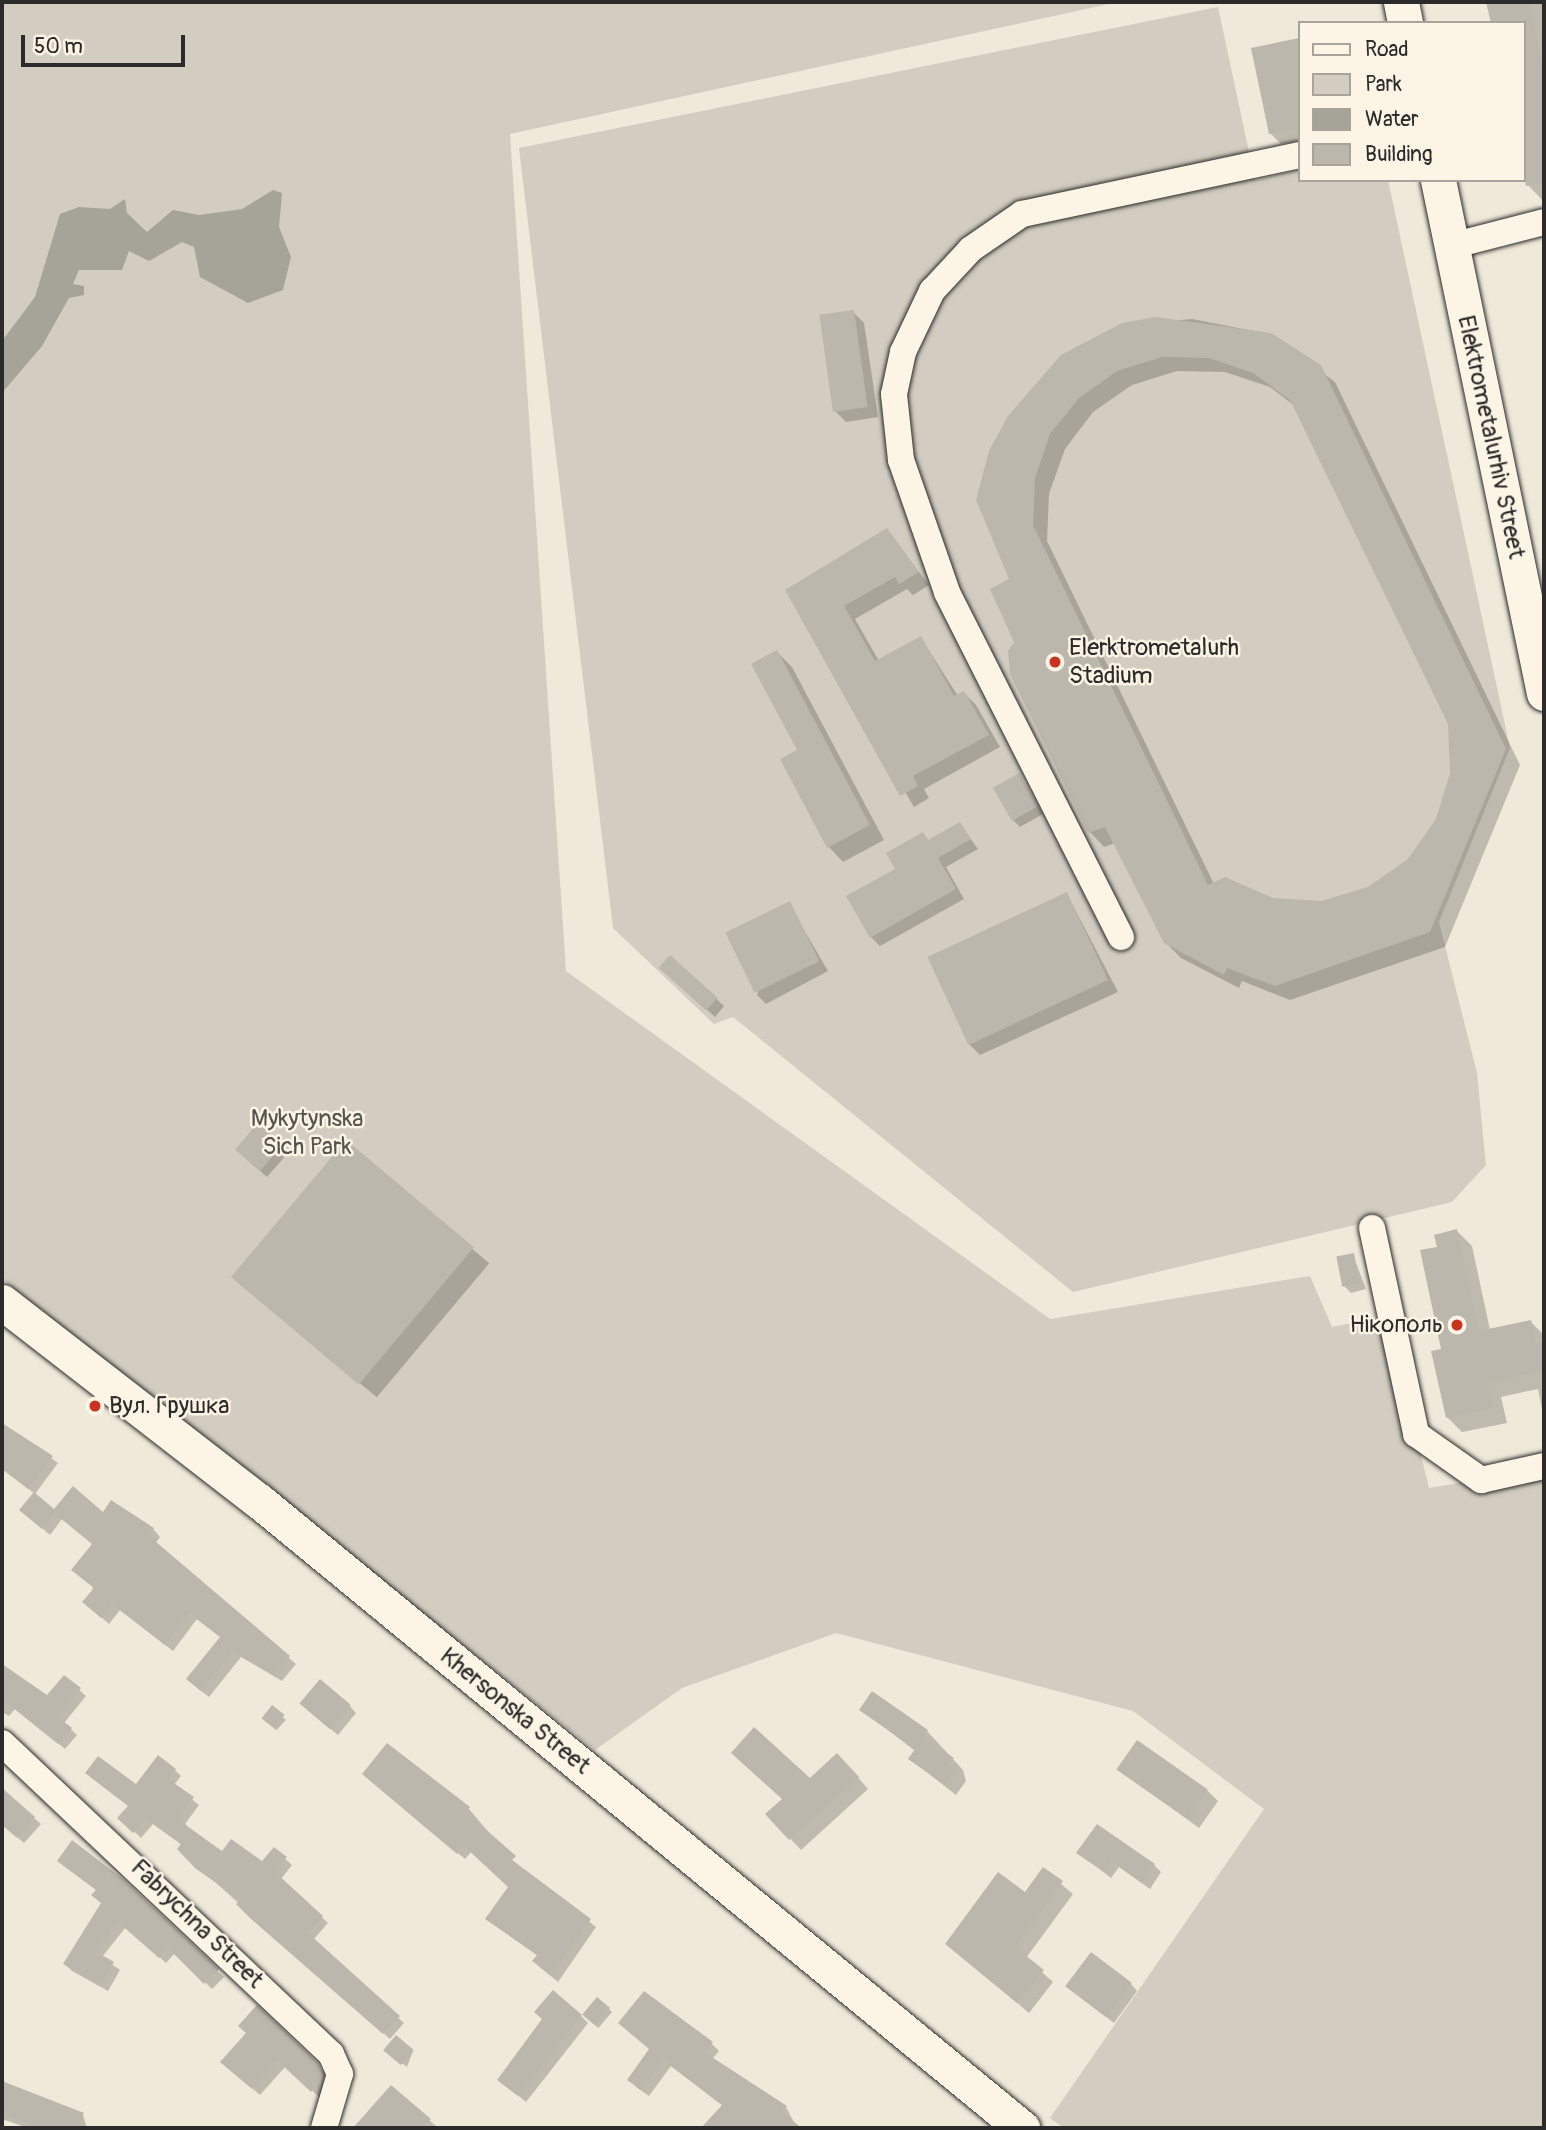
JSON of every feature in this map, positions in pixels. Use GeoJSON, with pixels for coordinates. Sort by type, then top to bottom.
{"type":"FeatureCollection","features":[{"type":"Feature","properties":{"kind":"main road"},"geometry":{"type":"LineString","coordinates":[[1401,2],[1405,21]]}},
{"type":"Feature","properties":{"kind":"main road","name":"Elektrometalurhiv Street"},"geometry":{"type":"LineString","coordinates":[[1438,182],[1544,693]]}},
{"type":"Feature","properties":{"kind":"main road","name":"Khersonska Street"},"geometry":{"type":"LineString","coordinates":[[6,1314],[259,1501],[1022,2128]]}},
{"type":"Feature","properties":{"kind":"street"},"geometry":{"type":"LineString","coordinates":[[1121,937],[947,592],[901,460],[894,394],[903,352],[932,291],[971,249],[1021,214],[1298,155]]}},
{"type":"Feature","properties":{"kind":"street"},"geometry":{"type":"LineString","coordinates":[[1451,246],[1544,222]]}},
{"type":"Feature","properties":{"kind":"street"},"geometry":{"type":"LineString","coordinates":[[1373,1228],[1416,1434],[1481,1480],[1544,1466]]}},
{"type":"Feature","properties":{"kind":"street","name":"Fabrychna Street"},"geometry":{"type":"LineString","coordinates":[[2,1743],[331,2054],[340,2074],[324,2128]]}},
{"type":"Feature","properties":{"kind":"green space","name":"Mykytynska Sich Park"},"geometry":{"type":"Polygon","coordinates":[[[2,2],[1118,2],[510,134],[566,971],[1050,1319],[1310,1276],[1332,1327],[1387,1316],[1429,1488],[1544,1469],[1544,2128],[1064,2128],[1050,2118],[1264,1809],[1133,1711],[836,1633],[682,1688],[595,1750],[2,1279],[2,2]]]}},
{"type":"Feature","properties":{"kind":"green space"},"geometry":{"type":"Polygon","coordinates":[[[1218,7],[1255,180],[1298,170],[1298,182],[1388,182],[1510,748],[1439,922],[1477,1073],[1486,1165],[1452,1202],[1073,1292],[733,1017],[714,1024],[613,928],[519,148],[1218,7]]]}},
{"type":"Feature","properties":{"kind":"water"},"geometry":{"type":"Polygon","coordinates":[[[273,190],[282,193],[279,227],[291,257],[283,290],[248,303],[200,277],[194,247],[182,242],[149,261],[129,251],[122,270],[79,270],[73,284],[84,286],[84,295],[69,298],[42,346],[2,393],[2,341],[35,297],[60,214],[79,207],[110,209],[125,199],[127,213],[147,232],[173,210],[199,215],[242,209],[273,190]]]}},
{"type":"Feature","properties":{"kind":"building"},"geometry":{"type":"Polygon","coordinates":[[[1486,2],[1529,2],[1544,71],[1544,182],[1526,186],[1525,182],[1525,21],[1491,21],[1486,2]]]}},
{"type":"Feature","properties":{"kind":"building"},"geometry":{"type":"Polygon","coordinates":[[[1298,38],[1298,128],[1269,134],[1251,48],[1298,38]]]}},
{"type":"Feature","properties":{"kind":"building"},"geometry":{"type":"Polygon","coordinates":[[[854,310],[868,407],[833,412],[819,315],[854,310]]]}},
{"type":"Feature","properties":{"kind":"building","name":"Elerktrometalurh Stadium"},"geometry":{"type":"Polygon","coordinates":[[[1156,317],[1271,333],[1321,365],[1506,749],[1430,932],[1275,986],[1227,968],[1224,975],[1164,943],[1105,827],[1088,833],[1010,674],[1008,651],[1014,642],[990,589],[1009,579],[976,500],[989,451],[1008,416],[1061,355],[1122,323],[1156,317]],[[1162,357],[1117,371],[1079,398],[1050,434],[1035,478],[1033,525],[1208,885],[1225,877],[1273,898],[1321,901],[1368,887],[1408,859],[1436,819],[1450,773],[1448,724],[1290,400],[1253,373],[1209,358],[1162,357]]]}},
{"type":"Feature","properties":{"kind":"building"},"geometry":{"type":"Polygon","coordinates":[[[887,528],[919,572],[899,584],[895,577],[844,606],[875,661],[921,636],[954,696],[964,691],[989,735],[913,776],[918,786],[900,796],[785,590],[887,528]]]}},
{"type":"Feature","properties":{"kind":"building"},"geometry":{"type":"Polygon","coordinates":[[[777,650],[870,825],[827,848],[780,759],[797,750],[751,664],[777,650]]]}},
{"type":"Feature","properties":{"kind":"building"},"geometry":{"type":"Polygon","coordinates":[[[1019,773],[1038,806],[1012,821],[993,788],[1019,773]]]}},
{"type":"Feature","properties":{"kind":"building"},"geometry":{"type":"Polygon","coordinates":[[[960,822],[971,839],[938,858],[956,889],[870,938],[846,896],[895,869],[886,853],[923,832],[928,840],[960,822]]]}},
{"type":"Feature","properties":{"kind":"building"},"geometry":{"type":"Polygon","coordinates":[[[1067,892],[1108,980],[968,1045],[927,957],[1067,892]]]}},
{"type":"Feature","properties":{"kind":"building"},"geometry":{"type":"Polygon","coordinates":[[[790,901],[819,961],[755,993],[725,933],[790,901]]]}},
{"type":"Feature","properties":{"kind":"building"},"geometry":{"type":"Polygon","coordinates":[[[670,955],[718,998],[706,1010],[659,968],[670,955]]]}},
{"type":"Feature","properties":{"kind":"building"},"geometry":{"type":"Polygon","coordinates":[[[258,1123],[283,1145],[260,1171],[235,1149],[258,1123]]]}},
{"type":"Feature","properties":{"kind":"building"},"geometry":{"type":"Polygon","coordinates":[[[346,1140],[474,1247],[359,1384],[231,1277],[346,1140]]]}},
{"type":"Feature","properties":{"kind":"building","name":"Нікополь"},"geometry":{"type":"Polygon","coordinates":[[[1457,1229],[1479,1331],[1531,1320],[1536,1343],[1544,1341],[1544,1370],[1488,1383],[1493,1408],[1446,1418],[1431,1351],[1441,1349],[1420,1250],[1437,1247],[1434,1235],[1457,1229]]]}},
{"type":"Feature","properties":{"kind":"building"},"geometry":{"type":"Polygon","coordinates":[[[1354,1253],[1360,1283],[1342,1287],[1336,1256],[1354,1253]]]}},
{"type":"Feature","properties":{"kind":"building"},"geometry":{"type":"Polygon","coordinates":[[[2,1423],[53,1456],[28,1489],[2,1469],[2,1423]]]}},
{"type":"Feature","properties":{"kind":"building"},"geometry":{"type":"Polygon","coordinates":[[[73,1486],[103,1512],[111,1500],[154,1528],[149,1536],[290,1656],[274,1675],[233,1651],[201,1691],[186,1679],[220,1637],[189,1613],[165,1645],[112,1604],[101,1618],[82,1602],[94,1588],[71,1570],[92,1544],[54,1513],[42,1529],[19,1510],[34,1492],[54,1509],[73,1486]]]}},
{"type":"Feature","properties":{"kind":"building"},"geometry":{"type":"Polygon","coordinates":[[[2,1664],[47,1695],[64,1675],[81,1688],[58,1717],[72,1728],[58,1744],[2,1699],[2,1664]]]}},
{"type":"Feature","properties":{"kind":"building"},"geometry":{"type":"Polygon","coordinates":[[[320,1679],[351,1705],[330,1729],[299,1704],[320,1679]]]}},
{"type":"Feature","properties":{"kind":"building"},"geometry":{"type":"Polygon","coordinates":[[[872,1691],[928,1730],[923,1737],[954,1758],[949,1764],[956,1769],[945,1785],[908,1759],[915,1749],[859,1710],[872,1691]]]}},
{"type":"Feature","properties":{"kind":"building"},"geometry":{"type":"Polygon","coordinates":[[[272,1705],[285,1715],[274,1728],[262,1718],[272,1705]]]}},
{"type":"Feature","properties":{"kind":"building"},"geometry":{"type":"Polygon","coordinates":[[[754,1727],[810,1778],[837,1753],[859,1777],[789,1840],[765,1814],[782,1799],[731,1753],[754,1727]]]}},
{"type":"Feature","properties":{"kind":"building"},"geometry":{"type":"Polygon","coordinates":[[[1137,1740],[1207,1789],[1187,1819],[1116,1769],[1137,1740]]]}},
{"type":"Feature","properties":{"kind":"building"},"geometry":{"type":"Polygon","coordinates":[[[387,1743],[470,1807],[466,1812],[516,1856],[512,1860],[591,1919],[551,1976],[532,1961],[537,1955],[485,1919],[508,1887],[464,1846],[457,1854],[362,1774],[387,1743]]]}},
{"type":"Feature","properties":{"kind":"building"},"geometry":{"type":"Polygon","coordinates":[[[158,1755],[176,1769],[168,1779],[194,1797],[180,1817],[187,1826],[222,1851],[231,1839],[262,1861],[274,1847],[287,1857],[275,1872],[323,1916],[308,1933],[400,2016],[383,2034],[250,1918],[236,1904],[240,1900],[195,1868],[177,1849],[181,1844],[146,1819],[133,1833],[117,1818],[128,1806],[85,1773],[98,1756],[136,1784],[158,1755]]]}},
{"type":"Feature","properties":{"kind":"building"},"geometry":{"type":"Polygon","coordinates":[[[2,1788],[35,1817],[17,1838],[2,1825],[2,1788]]]}},
{"type":"Feature","properties":{"kind":"building"},"geometry":{"type":"Polygon","coordinates":[[[1097,1824],[1155,1864],[1142,1883],[1111,1861],[1104,1872],[1076,1853],[1097,1824]]]}},
{"type":"Feature","properties":{"kind":"building"},"geometry":{"type":"Polygon","coordinates":[[[72,1840],[123,1879],[219,1969],[204,1984],[168,1948],[159,1958],[118,1922],[95,1951],[114,1962],[101,1985],[63,1964],[101,1903],[91,1895],[96,1890],[57,1861],[72,1840]]]}},
{"type":"Feature","properties":{"kind":"building"},"geometry":{"type":"Polygon","coordinates":[[[1043,1867],[1063,1881],[1015,1947],[1044,1970],[1017,2003],[945,1944],[998,1872],[1025,1892],[1043,1867]]]}},
{"type":"Feature","properties":{"kind":"building"},"geometry":{"type":"Polygon","coordinates":[[[1091,1952],[1132,1983],[1106,2017],[1065,1986],[1091,1952]]]}},
{"type":"Feature","properties":{"kind":"building"},"geometry":{"type":"Polygon","coordinates":[[[553,1990],[582,2015],[518,2096],[497,2080],[542,2019],[534,2012],[553,1990]]]}},
{"type":"Feature","properties":{"kind":"building"},"geometry":{"type":"Polygon","coordinates":[[[644,1991],[713,2042],[704,2052],[787,2106],[781,2112],[802,2128],[701,2128],[722,2105],[663,2060],[641,2090],[627,2080],[649,2049],[618,2023],[644,1991]]]}},
{"type":"Feature","properties":{"kind":"building"},"geometry":{"type":"Polygon","coordinates":[[[597,1997],[610,2008],[595,2026],[582,2015],[597,1997]]]}},
{"type":"Feature","properties":{"kind":"building"},"geometry":{"type":"Polygon","coordinates":[[[257,2005],[318,2063],[323,2075],[311,2092],[278,2061],[252,2089],[220,2062],[246,2033],[238,2026],[257,2005]]]}},
{"type":"Feature","properties":{"kind":"building"},"geometry":{"type":"Polygon","coordinates":[[[396,2035],[414,2050],[401,2065],[383,2050],[396,2035]]]}},
{"type":"Feature","properties":{"kind":"building"},"geometry":{"type":"Polygon","coordinates":[[[2,2081],[84,2113],[77,2128],[38,2128],[2,2113],[2,2081]]]}},
{"type":"Feature","properties":{"kind":"building"},"geometry":{"type":"Polygon","coordinates":[[[391,2085],[431,2119],[422,2128],[353,2128],[391,2085]]]}},
{"type":"Feature","properties":{"kind":"place","name":"Elerktrometalurh Stadium"},"geometry":{"type":"Point","coordinates":[1055,662]}},
{"type":"Feature","properties":{"kind":"place","name":"Нікополь"},"geometry":{"type":"Point","coordinates":[1457,1325]}},
{"type":"Feature","properties":{"kind":"place","name":"Вул. Грушка"},"geometry":{"type":"Point","coordinates":[95,1406]}}]}
